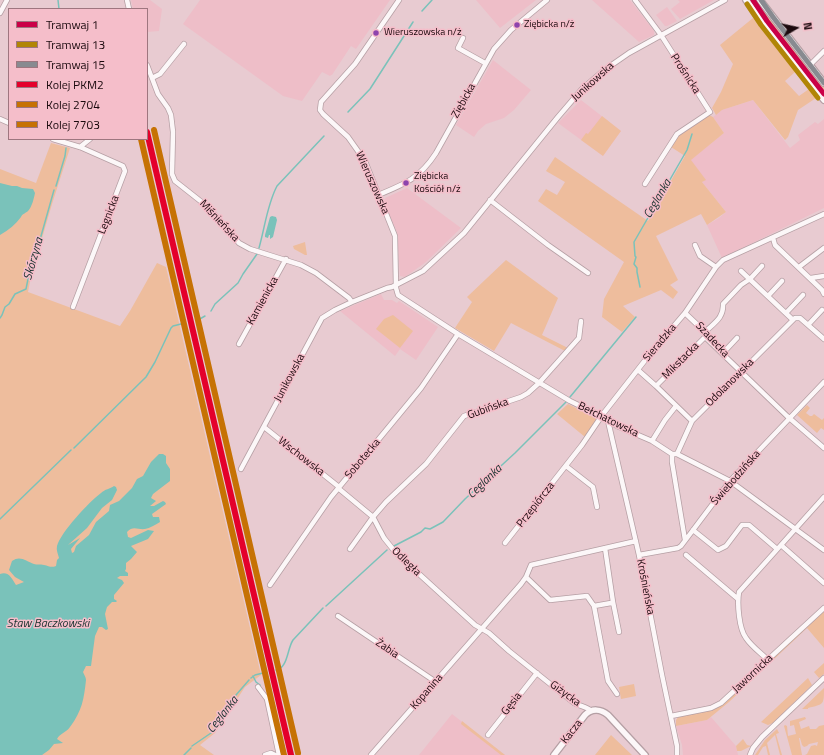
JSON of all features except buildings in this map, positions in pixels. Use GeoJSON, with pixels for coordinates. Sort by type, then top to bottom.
{"type":"FeatureCollection","features":[{"type":"Feature","properties":{"kind":"street"},"geometry":{"type":"LineString","coordinates":[[0,13],[7,0]]}},
{"type":"Feature","properties":{"kind":"street","name":"Wieruszowska"},"geometry":{"type":"LineString","coordinates":[[396,285],[395,236],[365,161],[348,137],[323,114],[320,110],[320,106],[323,100],[355,64],[399,0]]}},
{"type":"Feature","properties":{"kind":"street","name":"Ziębicka"},"geometry":{"type":"LineString","coordinates":[[378,195],[414,178],[429,163],[485,64],[502,39],[547,0]]}},
{"type":"Feature","properties":{"kind":"street","name":"Prośnicka"},"geometry":{"type":"LineString","coordinates":[[635,0],[661,35],[710,112],[677,134],[645,184]]}},
{"type":"Feature","properties":{"kind":"street","name":"Junikowska"},"geometry":{"type":"LineString","coordinates":[[396,285],[417,275],[429,266],[466,230],[521,161],[582,89],[611,64],[725,0]]}},
{"type":"Feature","properties":{"kind":"street"},"geometry":{"type":"LineString","coordinates":[[746,0],[824,100]]}},
{"type":"Feature","properties":{"kind":"street"},"geometry":{"type":"LineString","coordinates":[[760,0],[824,83]]}},
{"type":"Feature","properties":{"kind":"street"},"geometry":{"type":"LineString","coordinates":[[463,38],[458,48],[485,64]]}},
{"type":"Feature","properties":{"kind":"street"},"geometry":{"type":"LineString","coordinates":[[152,78],[160,74],[184,44]]}},
{"type":"Feature","properties":{"kind":"street"},"geometry":{"type":"LineString","coordinates":[[810,65],[824,51]]}},
{"type":"Feature","properties":{"kind":"street","name":"Miśnieńska"},"geometry":{"type":"LineString","coordinates":[[148,68],[158,94],[168,108],[171,116],[173,132],[172,174],[175,181],[208,207],[239,243],[250,249],[286,259],[308,268],[350,298],[352,302]]}},
{"type":"Feature","properties":{"kind":"street","name":"Legnicka"},"geometry":{"type":"LineString","coordinates":[[56,140],[80,147],[123,166],[125,171],[73,307]]}},
{"type":"Feature","properties":{"kind":"street"},"geometry":{"type":"LineString","coordinates":[[80,147],[89,140]]}},
{"type":"Feature","properties":{"kind":"street"},"geometry":{"type":"LineString","coordinates":[[490,200],[545,241],[548,245],[588,273]]}},
{"type":"Feature","properties":{"kind":"street","name":"Sieradzka"},"geometry":{"type":"LineString","coordinates":[[601,416],[685,313],[716,267],[723,260],[824,214]]}},
{"type":"Feature","properties":{"kind":"street"},"geometry":{"type":"LineString","coordinates":[[773,238],[776,245],[822,290],[824,294]]}},
{"type":"Feature","properties":{"kind":"street"},"geometry":{"type":"LineString","coordinates":[[695,245],[700,256],[716,267]]}},
{"type":"Feature","properties":{"kind":"street"},"geometry":{"type":"LineString","coordinates":[[799,267],[824,248]]}},
{"type":"Feature","properties":{"kind":"street","name":"Kamienicka"},"geometry":{"type":"LineString","coordinates":[[239,344],[286,259]]}},
{"type":"Feature","properties":{"kind":"street","name":"Mikstacka"},"geometry":{"type":"LineString","coordinates":[[656,386],[722,315],[723,304],[762,266]]}},
{"type":"Feature","properties":{"kind":"street"},"geometry":{"type":"LineString","coordinates":[[741,271],[793,320],[795,318],[800,318],[824,339]]}},
{"type":"Feature","properties":{"kind":"street"},"geometry":{"type":"LineString","coordinates":[[810,278],[824,276]]}},
{"type":"Feature","properties":{"kind":"street"},"geometry":{"type":"LineString","coordinates":[[768,296],[782,281]]}},
{"type":"Feature","properties":{"kind":"street"},"geometry":{"type":"LineString","coordinates":[[352,302],[396,285]]}},
{"type":"Feature","properties":{"kind":"street","name":"Bełchatowska"},"geometry":{"type":"LineString","coordinates":[[396,285],[396,291],[402,298],[539,384],[601,416],[617,426],[652,441],[674,454],[730,481],[824,550]]}},
{"type":"Feature","properties":{"kind":"street"},"geometry":{"type":"LineString","coordinates":[[786,313],[803,295]]}},
{"type":"Feature","properties":{"kind":"street","name":"Junikowska"},"geometry":{"type":"LineString","coordinates":[[242,469],[322,318],[352,302]]}},
{"type":"Feature","properties":{"kind":"street"},"geometry":{"type":"LineString","coordinates":[[808,325],[822,310]]}},
{"type":"Feature","properties":{"kind":"street","name":"Szadecka"},"geometry":{"type":"LineString","coordinates":[[685,313],[705,335],[789,418],[824,448]]}},
{"type":"Feature","properties":{"kind":"street","name":"Odolanowska"},"geometry":{"type":"LineString","coordinates":[[674,454],[692,421],[793,320]]}},
{"type":"Feature","properties":{"kind":"street","name":"Gubińska"},"geometry":{"type":"LineString","coordinates":[[350,549],[373,517],[392,496],[426,464],[464,416],[525,396],[539,384],[579,338],[582,321]]}},
{"type":"Feature","properties":{"kind":"street","name":"Sobotecka"},"geometry":{"type":"LineString","coordinates":[[270,585],[339,487],[421,388],[458,334]]}},
{"type":"Feature","properties":{"kind":"street"},"geometry":{"type":"LineString","coordinates":[[723,353],[737,338]]}},
{"type":"Feature","properties":{"kind":"street"},"geometry":{"type":"LineString","coordinates":[[638,370],[692,421]]}},
{"type":"Feature","properties":{"kind":"street","name":"Świebodzińska"},"geometry":{"type":"LineString","coordinates":[[639,555],[678,548],[730,481],[824,382]]}},
{"type":"Feature","properties":{"kind":"street"},"geometry":{"type":"LineString","coordinates":[[652,441],[676,406]]}},
{"type":"Feature","properties":{"kind":"street","name":"Przepiórcza"},"geometry":{"type":"LineString","coordinates":[[506,543],[566,466],[601,416]]}},
{"type":"Feature","properties":{"kind":"street","name":"Krośnieńska"},"geometry":{"type":"LineString","coordinates":[[608,421],[639,555],[662,675],[678,748],[677,755]]}},
{"type":"Feature","properties":{"kind":"street","name":"Wschowska"},"geometry":{"type":"LineString","coordinates":[[264,427],[339,487]]}},
{"type":"Feature","properties":{"kind":"street"},"geometry":{"type":"LineString","coordinates":[[674,454],[672,462],[685,540]]}},
{"type":"Feature","properties":{"kind":"street"},"geometry":{"type":"LineString","coordinates":[[566,466],[593,488],[597,507]]}},
{"type":"Feature","properties":{"kind":"street","name":"Odległa"},"geometry":{"type":"LineString","coordinates":[[339,487],[373,517],[384,538],[396,553],[475,625],[482,629]]}},
{"type":"Feature","properties":{"kind":"street"},"geometry":{"type":"LineString","coordinates":[[768,660],[744,636],[740,618],[738,599],[739,592],[824,497]]}},
{"type":"Feature","properties":{"kind":"street"},"geometry":{"type":"LineString","coordinates":[[693,530],[718,550],[726,546],[742,525],[749,526],[777,549]]}},
{"type":"Feature","properties":{"kind":"street"},"geometry":{"type":"LineString","coordinates":[[482,629],[526,577],[532,565],[636,541]]}},
{"type":"Feature","properties":{"kind":"street"},"geometry":{"type":"LineString","coordinates":[[781,545],[824,583]]}},
{"type":"Feature","properties":{"kind":"street"},"geometry":{"type":"LineString","coordinates":[[605,548],[619,632]]}},
{"type":"Feature","properties":{"kind":"street"},"geometry":{"type":"LineString","coordinates":[[686,555],[738,599]]}},
{"type":"Feature","properties":{"kind":"street"},"geometry":{"type":"LineString","coordinates":[[526,577],[550,600],[587,596],[594,606],[608,681],[617,694]]}},
{"type":"Feature","properties":{"kind":"street"},"geometry":{"type":"LineString","coordinates":[[594,606],[613,602]]}},
{"type":"Feature","properties":{"kind":"street","name":"Jawornicka"},"geometry":{"type":"LineString","coordinates":[[671,716],[719,705],[824,608]]}},
{"type":"Feature","properties":{"kind":"street","name":"Żabia"},"geometry":{"type":"LineString","coordinates":[[338,616],[436,682]]}},
{"type":"Feature","properties":{"kind":"street","name":"Giżycka"},"geometry":{"type":"LineString","coordinates":[[482,629],[574,703],[588,708],[591,711],[600,710],[607,713],[645,755]]}},
{"type":"Feature","properties":{"kind":"street","name":"Kopanina"},"geometry":{"type":"LineString","coordinates":[[371,755],[482,629]]}},
{"type":"Feature","properties":{"kind":"street","name":"Gęsia"},"geometry":{"type":"LineString","coordinates":[[488,735],[537,673]]}},
{"type":"Feature","properties":{"kind":"street"},"geometry":{"type":"LineString","coordinates":[[750,755],[753,748],[762,736],[824,678]]}},
{"type":"Feature","properties":{"kind":"street"},"geometry":{"type":"LineString","coordinates":[[258,687],[267,699],[280,755]]}},
{"type":"Feature","properties":{"kind":"street","name":"Kacza"},"geometry":{"type":"LineString","coordinates":[[554,755],[586,715],[591,711]]}},
{"type":"Feature","properties":{"kind":"street"},"geometry":{"type":"LineString","coordinates":[[265,755],[271,753],[275,755]]}},
{"type":"Feature","properties":{"kind":"shaded area"},"geometry":{"type":"Polygon","coordinates":[[[131,0],[150,0],[162,9],[159,31],[148,32],[148,8],[133,8],[131,0]]]}},
{"type":"Feature","properties":{"kind":"shaded area"},"geometry":{"type":"Polygon","coordinates":[[[200,0],[390,0],[356,49],[351,46],[332,75],[330,76],[322,72],[302,101],[283,96],[183,24],[200,0]]]}},
{"type":"Feature","properties":{"kind":"shaded area"},"geometry":{"type":"Polygon","coordinates":[[[476,0],[536,0],[500,28],[476,0]]]}},
{"type":"Feature","properties":{"kind":"shaded area"},"geometry":{"type":"Polygon","coordinates":[[[592,0],[630,0],[654,31],[654,35],[639,42],[592,0]]]}},
{"type":"Feature","properties":{"kind":"shaded area"},"geometry":{"type":"Polygon","coordinates":[[[678,0],[714,0],[680,19],[671,9],[680,2],[678,0]]]}},
{"type":"Feature","properties":{"kind":"shaded area"},"geometry":{"type":"Polygon","coordinates":[[[667,7],[677,21],[665,26],[656,15],[667,7]]]}},
{"type":"Feature","properties":{"kind":"shaded area"},"geometry":{"type":"Polygon","coordinates":[[[764,11],[824,88],[824,95],[763,16],[761,13],[764,11]]]}},
{"type":"Feature","properties":{"kind":"shaded area"},"geometry":{"type":"Polygon","coordinates":[[[753,18],[795,72],[785,81],[799,96],[809,89],[816,98],[798,110],[788,137],[785,140],[753,100],[722,110],[716,115],[712,108],[721,92],[733,64],[720,45],[753,18]]]}},
{"type":"Feature","properties":{"kind":"shaded area"},"geometry":{"type":"Polygon","coordinates":[[[493,60],[531,90],[514,110],[504,118],[486,124],[474,137],[456,125],[493,60]]]}},
{"type":"Feature","properties":{"kind":"shaded area"},"geometry":{"type":"Polygon","coordinates":[[[581,100],[621,131],[603,156],[558,123],[581,100]]]}},
{"type":"Feature","properties":{"kind":"shaded area"},"geometry":{"type":"Polygon","coordinates":[[[753,100],[790,148],[800,140],[798,135],[815,122],[818,124],[824,119],[824,208],[722,258],[707,225],[726,212],[702,182],[705,180],[690,160],[724,133],[713,117],[722,110],[753,100]]]}},
{"type":"Feature","properties":{"kind":"shaded area"},"geometry":{"type":"Polygon","coordinates":[[[709,115],[713,117],[724,133],[691,160],[706,180],[702,182],[726,212],[707,225],[701,214],[656,236],[678,280],[670,285],[678,292],[673,299],[661,290],[623,306],[635,317],[622,332],[602,317],[604,299],[624,262],[538,201],[546,189],[557,195],[565,182],[546,171],[555,157],[648,221],[685,156],[671,147],[679,134],[709,115]]]}},
{"type":"Feature","properties":{"kind":"shaded area"},"geometry":{"type":"Polygon","coordinates":[[[602,116],[621,131],[603,156],[581,140],[586,133],[588,134],[602,116]]]}},
{"type":"Feature","properties":{"kind":"shaded area"},"geometry":{"type":"Polygon","coordinates":[[[51,143],[70,148],[31,276],[28,292],[120,326],[157,263],[166,267],[261,675],[245,687],[215,733],[200,745],[214,755],[0,755],[0,169],[36,183],[51,143]]]}},
{"type":"Feature","properties":{"kind":"shaded area"},"geometry":{"type":"Polygon","coordinates":[[[407,188],[461,228],[426,262],[405,277],[400,276],[397,232],[388,208],[385,207],[384,200],[385,198],[407,188]]]}},
{"type":"Feature","properties":{"kind":"shaded area"},"geometry":{"type":"Polygon","coordinates":[[[305,242],[307,255],[294,249],[293,246],[305,242]]]}},
{"type":"Feature","properties":{"kind":"shaded area"},"geometry":{"type":"Polygon","coordinates":[[[506,260],[558,298],[542,335],[568,348],[565,351],[511,323],[494,351],[455,328],[472,302],[467,297],[506,260]]]}},
{"type":"Feature","properties":{"kind":"shaded area"},"geometry":{"type":"Polygon","coordinates":[[[381,294],[384,300],[392,300],[397,303],[399,301],[438,327],[416,360],[400,349],[395,356],[340,311],[381,294]]]}},
{"type":"Feature","properties":{"kind":"shaded area"},"geometry":{"type":"Polygon","coordinates":[[[393,315],[413,331],[400,348],[376,329],[384,319],[393,315]]]}},
{"type":"Feature","properties":{"kind":"shaded area"},"geometry":{"type":"Polygon","coordinates":[[[568,404],[596,418],[596,422],[585,437],[557,414],[568,404]]]}},
{"type":"Feature","properties":{"kind":"shaded area"},"geometry":{"type":"Polygon","coordinates":[[[807,405],[810,408],[806,413],[810,416],[814,414],[822,420],[824,418],[824,430],[821,428],[817,433],[797,415],[807,405]]]}},
{"type":"Feature","properties":{"kind":"shaded area"},"geometry":{"type":"Polygon","coordinates":[[[824,611],[824,648],[807,628],[729,702],[707,720],[676,726],[676,720],[679,716],[722,705],[824,611]]]}},
{"type":"Feature","properties":{"kind":"shaded area"},"geometry":{"type":"Polygon","coordinates":[[[824,663],[824,674],[819,678],[814,672],[824,663]]]}},
{"type":"Feature","properties":{"kind":"shaded area"},"geometry":{"type":"Polygon","coordinates":[[[808,678],[812,685],[773,723],[768,725],[761,722],[808,678]]]}},
{"type":"Feature","properties":{"kind":"shaded area"},"geometry":{"type":"Polygon","coordinates":[[[634,684],[636,696],[621,699],[619,687],[634,684]]]}},
{"type":"Feature","properties":{"kind":"shaded area"},"geometry":{"type":"Polygon","coordinates":[[[824,688],[824,698],[822,703],[808,709],[802,709],[824,688]]]}},
{"type":"Feature","properties":{"kind":"shaded area"},"geometry":{"type":"Polygon","coordinates":[[[452,714],[505,755],[419,755],[452,714]]]}},
{"type":"Feature","properties":{"kind":"shaded area"},"geometry":{"type":"Polygon","coordinates":[[[711,717],[736,746],[738,755],[683,755],[682,745],[676,726],[707,720],[711,717]]]}},
{"type":"Feature","properties":{"kind":"shaded area"},"geometry":{"type":"Polygon","coordinates":[[[805,717],[806,719],[799,722],[801,729],[809,726],[810,729],[816,729],[819,726],[824,725],[824,755],[805,755],[811,746],[817,746],[818,742],[804,747],[799,738],[802,755],[792,755],[784,726],[787,726],[788,736],[796,734],[794,725],[790,726],[790,721],[805,717]]]}},
{"type":"Feature","properties":{"kind":"shaded area"},"geometry":{"type":"Polygon","coordinates":[[[462,721],[505,755],[501,755],[461,724],[462,721]]]}},
{"type":"Feature","properties":{"kind":"shaded area"},"geometry":{"type":"Polygon","coordinates":[[[777,729],[779,733],[776,734],[782,755],[780,755],[775,735],[767,743],[770,755],[768,755],[766,746],[763,747],[758,755],[755,755],[765,740],[777,729]]]}},
{"type":"Feature","properties":{"kind":"shaded area"},"geometry":{"type":"Polygon","coordinates":[[[611,735],[632,755],[595,755],[611,735]]]}},
{"type":"Feature","properties":{"kind":"shaded area"},"geometry":{"type":"Polygon","coordinates":[[[743,739],[747,745],[751,746],[741,751],[737,751],[736,746],[743,739]]]}},
{"type":"Feature","properties":{"kind":"water"},"geometry":{"type":"Polygon","coordinates":[[[0,183],[33,189],[35,193],[32,205],[28,211],[22,215],[12,227],[0,235],[0,183]]]}},
{"type":"Feature","properties":{"kind":"water"},"geometry":{"type":"Polygon","coordinates":[[[270,217],[276,217],[277,220],[273,237],[270,239],[270,235],[268,238],[265,237],[265,235],[270,217]]]}},
{"type":"Feature","properties":{"kind":"water","name":"Staw Baczkowski"},"geometry":{"type":"Polygon","coordinates":[[[159,454],[166,456],[166,463],[170,469],[170,481],[153,494],[151,498],[156,501],[150,506],[154,506],[163,501],[166,504],[152,514],[153,517],[159,517],[160,522],[147,529],[133,528],[127,532],[128,537],[131,538],[148,530],[154,531],[148,539],[131,546],[137,552],[126,563],[125,571],[128,573],[128,576],[120,576],[117,578],[122,580],[124,583],[114,595],[114,599],[117,601],[112,602],[107,607],[105,614],[108,629],[106,630],[99,627],[95,636],[91,666],[86,666],[83,672],[86,680],[82,705],[70,727],[57,739],[63,743],[54,744],[42,755],[0,755],[0,574],[3,573],[8,575],[12,578],[16,585],[24,582],[15,577],[9,570],[12,561],[15,559],[23,559],[35,564],[51,567],[56,566],[59,558],[57,546],[64,533],[83,510],[103,492],[114,486],[116,487],[117,490],[112,500],[102,508],[87,528],[68,545],[80,538],[71,549],[72,553],[74,552],[76,546],[89,535],[96,522],[109,511],[110,505],[119,501],[132,488],[137,479],[143,476],[151,462],[159,454]]]}},
{"type":"Feature","properties":{"kind":"waterway","name":"Skórzyna"},"geometry":{"type":"LineString","coordinates":[[58,0],[59,8]]}},
{"type":"Feature","properties":{"kind":"waterway"},"geometry":{"type":"LineString","coordinates":[[422,11],[432,0]]}},
{"type":"Feature","properties":{"kind":"waterway"},"geometry":{"type":"LineString","coordinates":[[348,112],[370,89],[413,22]]}},
{"type":"Feature","properties":{"kind":"waterway","name":"Ceglanka"},"geometry":{"type":"LineString","coordinates":[[640,287],[637,268],[634,264],[636,257],[634,242],[687,150],[692,134]]}},
{"type":"Feature","properties":{"kind":"waterway"},"geometry":{"type":"LineString","coordinates":[[259,248],[268,208],[277,186],[324,136]]}},
{"type":"Feature","properties":{"kind":"waterway","name":"Skórzyna"},"geometry":{"type":"LineString","coordinates":[[56,186],[66,148]]}},
{"type":"Feature","properties":{"kind":"waterway","name":"Skórzyna"},"geometry":{"type":"LineString","coordinates":[[0,318],[5,307],[9,304],[15,294],[26,289],[54,190]]}},
{"type":"Feature","properties":{"kind":"waterway"},"geometry":{"type":"LineString","coordinates":[[211,311],[215,304],[238,283],[257,254]]}},
{"type":"Feature","properties":{"kind":"waterway"},"geometry":{"type":"LineString","coordinates":[[198,320],[205,316]]}},
{"type":"Feature","properties":{"kind":"waterway","name":"Ceglanka"},"geometry":{"type":"LineString","coordinates":[[570,397],[636,317]]}},
{"type":"Feature","properties":{"kind":"waterway"},"geometry":{"type":"LineString","coordinates":[[74,448],[146,377],[171,328],[181,324]]}},
{"type":"Feature","properties":{"kind":"waterway","name":"Ceglanka"},"geometry":{"type":"LineString","coordinates":[[394,546],[421,532],[425,528],[430,529],[443,522],[566,402]]}},
{"type":"Feature","properties":{"kind":"waterway"},"geometry":{"type":"LineString","coordinates":[[0,519],[71,450]]}},
{"type":"Feature","properties":{"kind":"waterway","name":"Ceglanka"},"geometry":{"type":"LineString","coordinates":[[326,606],[387,550]]}},
{"type":"Feature","properties":{"kind":"waterway","name":"Ceglanka"},"geometry":{"type":"LineString","coordinates":[[276,670],[283,666],[293,640],[323,608]]}},
{"type":"Feature","properties":{"kind":"waterway","name":"Ceglanka"},"geometry":{"type":"LineString","coordinates":[[251,678],[255,675],[263,673]]}},
{"type":"Feature","properties":{"kind":"waterway"},"geometry":{"type":"LineString","coordinates":[[253,676],[256,682],[260,685],[260,688]]}},
{"type":"Feature","properties":{"kind":"waterway","name":"Ceglanka"},"geometry":{"type":"LineString","coordinates":[[192,746],[211,733],[228,711],[236,695],[249,680]]}},
{"type":"Feature","properties":{"kind":"waterway","name":"Ceglanka"},"geometry":{"type":"LineString","coordinates":[[184,755],[191,748]]}},
{"type":"Feature","properties":{"kind":"railway"},"geometry":{"type":"LineString","coordinates":[[281,716],[293,755]]}},
{"type":"Feature","properties":{"kind":"tram line","name":"1"},"geometry":{"type":"LineString","coordinates":[[753,0],[767,21],[824,94]]}},
{"type":"Feature","properties":{"kind":"tram line","name":"15"},"geometry":{"type":"LineString","coordinates":[[761,0],[824,83]]}},
{"type":"Feature","properties":{"kind":"tram line","name":"13"},"geometry":{"type":"LineString","coordinates":[[747,4],[761,25],[818,98]]}},
{"type":"Feature","properties":{"kind":"rail line","name":"7703"},"geometry":{"type":"LineString","coordinates":[[154,130],[298,753]]}},
{"type":"Feature","properties":{"kind":"rail line","name":"PKM2"},"geometry":{"type":"LineString","coordinates":[[148,136],[291,755]]}},
{"type":"Feature","properties":{"kind":"rail line","name":"2704"},"geometry":{"type":"LineString","coordinates":[[141,140],[284,755]]}},
{"type":"Feature","properties":{"kind":"place","name":"Ziębicka n/ż"},"geometry":{"type":"Point","coordinates":[517,25]}},
{"type":"Feature","properties":{"kind":"place","name":"Wieruszowska n/ż"},"geometry":{"type":"Point","coordinates":[376,33]}},
{"type":"Feature","properties":{"kind":"place","name":"Ziębicka Kościół n/ż"},"geometry":{"type":"Point","coordinates":[406,183]}}]}
